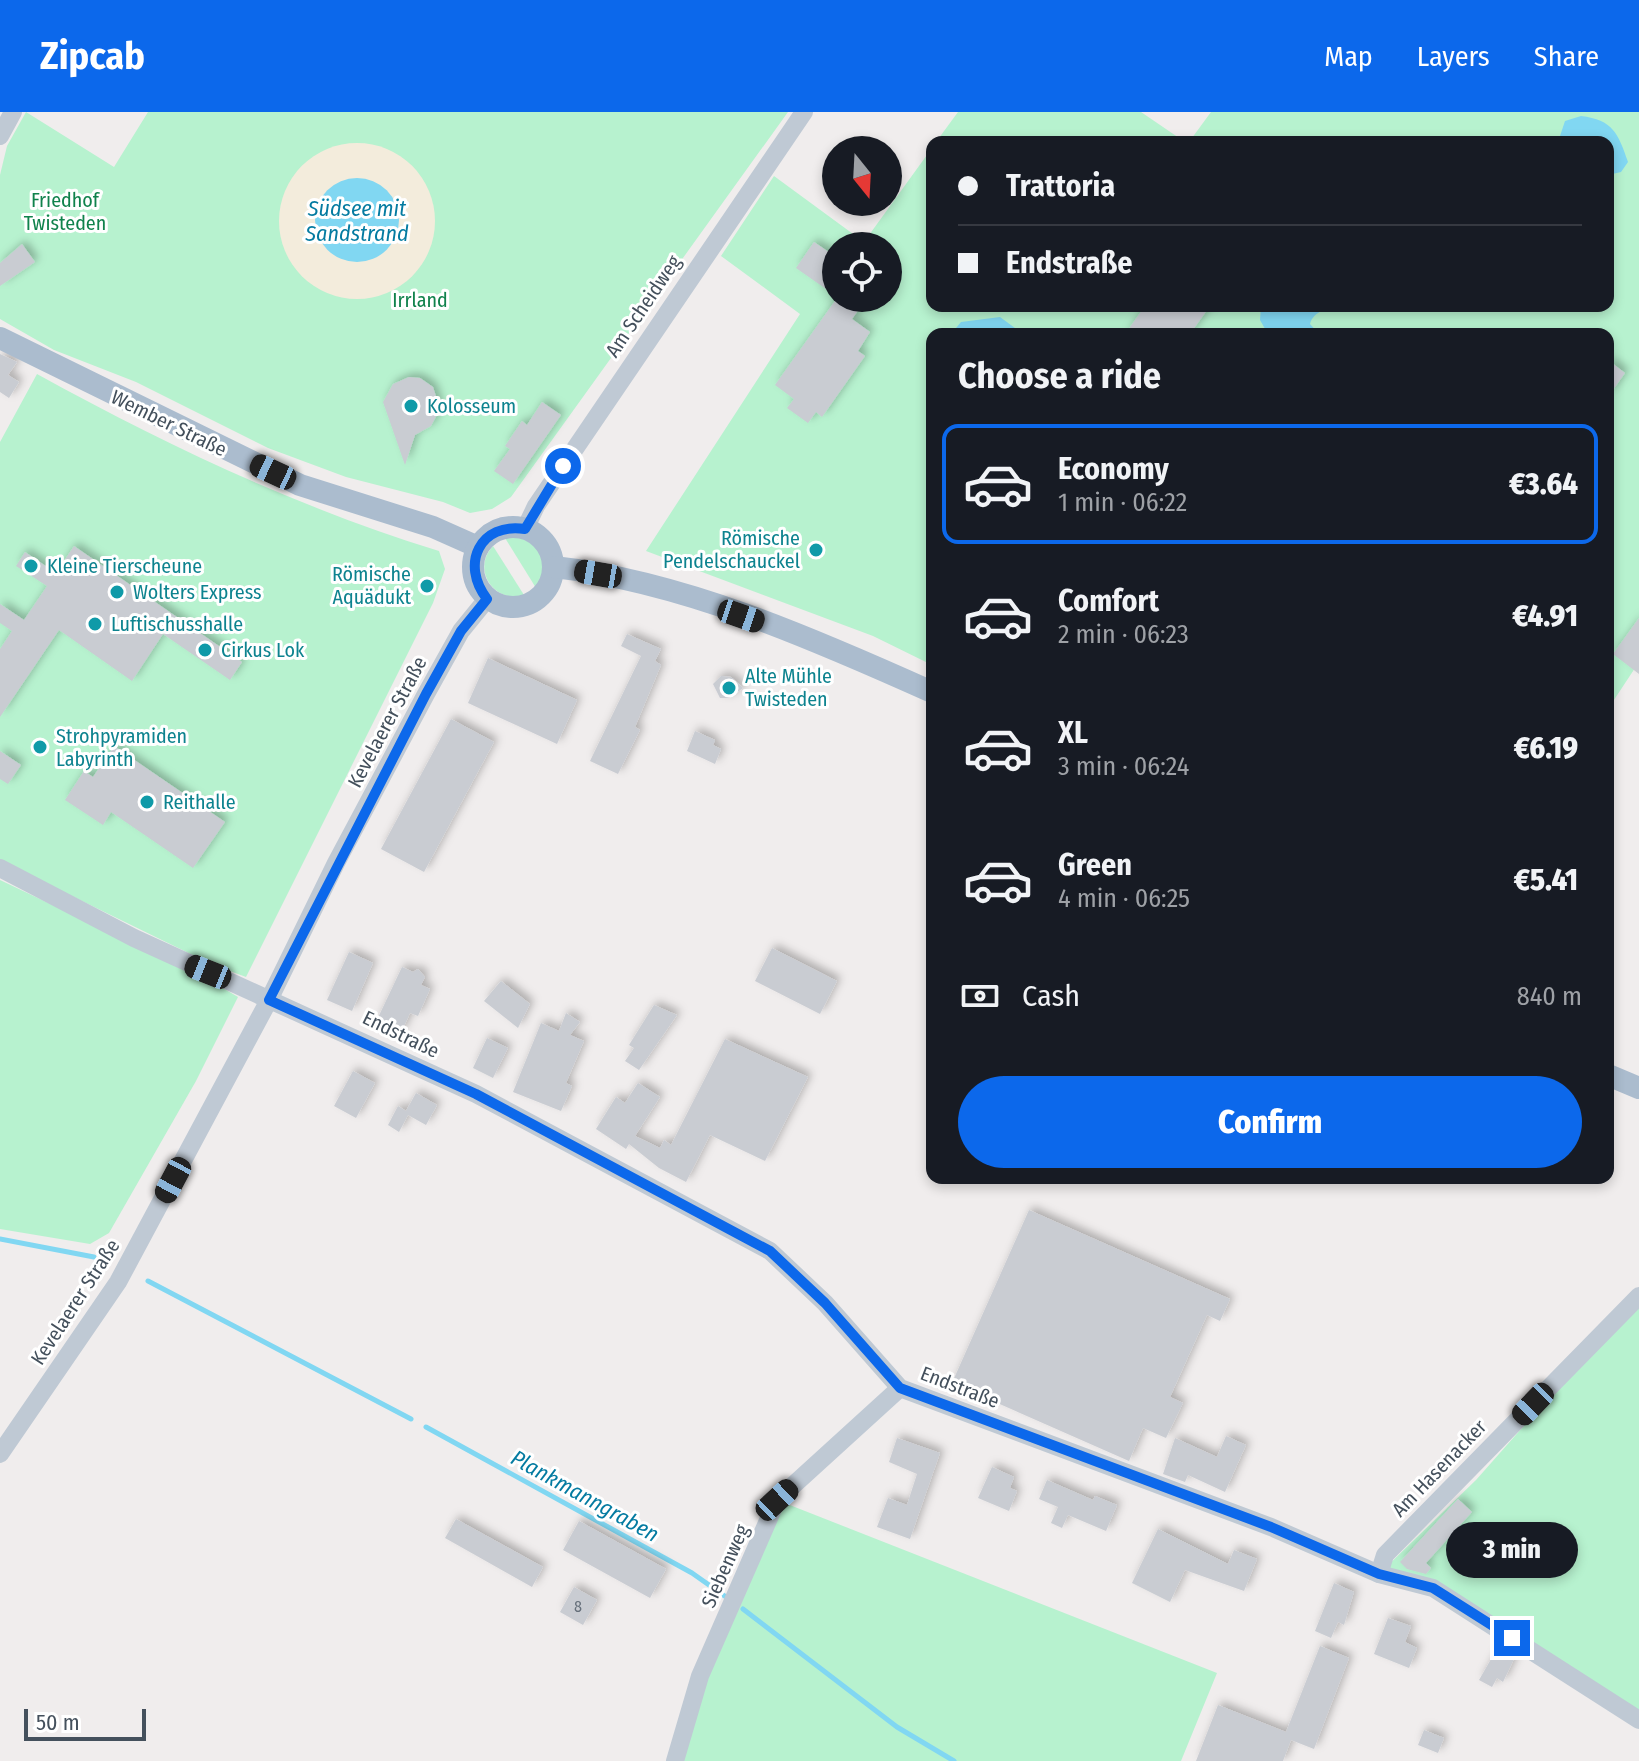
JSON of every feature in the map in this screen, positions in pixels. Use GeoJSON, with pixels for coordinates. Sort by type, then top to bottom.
{"type":"FeatureCollection","features":[{"type":"Feature","properties":{"kind":"main road","name":"Wember Straße"},"geometry":{"type":"LineString","coordinates":[[0,338],[300,485],[433,527],[478,547]]}},
{"type":"Feature","properties":{"kind":"main road"},"geometry":{"type":"LineString","coordinates":[[511,526],[525,529],[545,542],[554,567],[545,592],[535,601],[510,607],[487,599],[474,575],[478,547],[497,530],[511,526]]}},
{"type":"Feature","properties":{"kind":"main road"},"geometry":{"type":"LineString","coordinates":[[554,567],[655,586],[841,652],[926,689]]}},
{"type":"Feature","properties":{"kind":"main road"},"geometry":{"type":"LineString","coordinates":[[1614,1078],[1639,1088]]}},
{"type":"Feature","properties":{"kind":"street"},"geometry":{"type":"LineString","coordinates":[[0,136],[13,112]]}},
{"type":"Feature","properties":{"kind":"street","name":"Am Scheidweg"},"geometry":{"type":"LineString","coordinates":[[525,529],[536,506],[588,427],[804,112]]}},
{"type":"Feature","properties":{"kind":"street","name":"Kevelaerer Straße"},"geometry":{"type":"LineString","coordinates":[[0,1454],[118,1282],[269,1000],[426,694],[461,631],[487,599]]}},
{"type":"Feature","properties":{"kind":"street"},"geometry":{"type":"LineString","coordinates":[[0,868],[134,938],[269,1000]]}},
{"type":"Feature","properties":{"kind":"street","name":"Endstraße"},"geometry":{"type":"LineString","coordinates":[[269,1000],[476,1094],[770,1251],[825,1303],[900,1388],[1271,1527],[1379,1574],[1433,1588],[1639,1720]]}},
{"type":"Feature","properties":{"kind":"street","name":"Am Hasenacker"},"geometry":{"type":"LineString","coordinates":[[1379,1574],[1385,1555],[1639,1296]]}},
{"type":"Feature","properties":{"kind":"street","name":"Siebenweg"},"geometry":{"type":"LineString","coordinates":[[675,1761],[700,1676],[777,1500],[900,1388]]}},
{"type":"Feature","properties":{"kind":"green space","name":"Irrland"},"geometry":{"type":"Polygon","coordinates":[[[26,112],[114,167],[148,112],[788,112],[511,497],[492,509],[470,513],[443,502],[346,477],[268,448],[136,382],[54,350],[0,319],[0,175],[7,146],[26,112]]]}},
{"type":"Feature","properties":{"kind":"green space"},"geometry":{"type":"Polygon","coordinates":[[[958,112],[1141,112],[1176,136],[940,136],[958,112]]]}},
{"type":"Feature","properties":{"kind":"green space"},"geometry":{"type":"Polygon","coordinates":[[[1211,112],[1639,112],[1639,662],[1614,700],[1614,328],[926,328],[926,662],[873,636],[646,551],[800,314],[721,256],[774,176],[822,211],[822,216],[829,216],[850,232],[822,232],[822,312],[902,312],[902,232],[871,232],[883,216],[902,216],[902,189],[926,156],[926,312],[1614,312],[1614,136],[1193,136],[1211,112]]]}},
{"type":"Feature","properties":{"kind":"green space"},"geometry":{"type":"Polygon","coordinates":[[[37,374],[135,426],[234,473],[335,515],[439,551],[445,569],[433,603],[246,977],[211,964],[0,861],[0,442],[37,374]]]}},
{"type":"Feature","properties":{"kind":"green space"},"geometry":{"type":"Polygon","coordinates":[[[514,537],[531,544],[542,556],[544,571],[536,588],[505,538],[514,537]]]}},
{"type":"Feature","properties":{"kind":"green space"},"geometry":{"type":"Polygon","coordinates":[[[493,546],[524,595],[503,594],[489,582],[484,565],[493,546]]]}},
{"type":"Feature","properties":{"kind":"green space"},"geometry":{"type":"Polygon","coordinates":[[[0,880],[206,978],[238,997],[196,1081],[109,1233],[90,1244],[0,1229],[0,880]]]}},
{"type":"Feature","properties":{"kind":"green space"},"geometry":{"type":"Polygon","coordinates":[[[1639,1296],[1639,1720],[1433,1588],[1379,1574],[1476,1480],[1639,1296]]]}},
{"type":"Feature","properties":{"kind":"green space"},"geometry":{"type":"Polygon","coordinates":[[[777,1500],[1217,1673],[1181,1761],[675,1761],[777,1500]]]}},
{"type":"Feature","properties":{"kind":"sand"},"geometry":{"type":"Polygon","coordinates":[[[357,143],[387,149],[412,166],[429,191],[435,221],[429,251],[412,276],[387,293],[357,299],[327,293],[302,276],[285,251],[279,221],[285,191],[302,166],[327,149],[357,143]]]}},
{"type":"Feature","properties":{"kind":"water"},"geometry":{"type":"Polygon","coordinates":[[[1581,116],[1592,118],[1613,130],[1628,162],[1621,172],[1614,174],[1614,136],[1560,136],[1565,121],[1581,116]]]}},
{"type":"Feature","properties":{"kind":"water","name":"Südsee mit Sandstrand"},"geometry":{"type":"Polygon","coordinates":[[[349,178],[365,178],[381,185],[392,196],[399,220],[396,236],[387,250],[365,262],[349,262],[333,255],[322,244],[315,228],[315,212],[322,196],[333,185],[349,178]]]}},
{"type":"Feature","properties":{"kind":"water"},"geometry":{"type":"Polygon","coordinates":[[[1261,312],[1321,312],[1312,319],[1310,324],[1314,328],[1265,328],[1260,320],[1261,312]]]}},
{"type":"Feature","properties":{"kind":"water"},"geometry":{"type":"Polygon","coordinates":[[[1000,317],[1015,328],[956,328],[961,322],[1000,317]]]}},
{"type":"Feature","properties":{"kind":"building"},"geometry":{"type":"Polygon","coordinates":[[[814,242],[822,247],[822,286],[796,268],[814,242]]]}},
{"type":"Feature","properties":{"kind":"building"},"geometry":{"type":"Polygon","coordinates":[[[22,244],[35,262],[0,286],[0,263],[22,244]]]}},
{"type":"Feature","properties":{"kind":"building"},"geometry":{"type":"Polygon","coordinates":[[[827,312],[857,312],[852,319],[870,332],[858,351],[865,356],[822,417],[816,412],[808,423],[787,408],[794,399],[775,385],[827,312]]]}},
{"type":"Feature","properties":{"kind":"building"},"geometry":{"type":"Polygon","coordinates":[[[1141,312],[1206,312],[1194,328],[1129,328],[1141,312]]]}},
{"type":"Feature","properties":{"kind":"building"},"geometry":{"type":"Polygon","coordinates":[[[0,354],[17,362],[8,375],[19,382],[9,398],[0,392],[0,354]]]}},
{"type":"Feature","properties":{"kind":"building"},"geometry":{"type":"Polygon","coordinates":[[[1614,365],[1625,373],[1614,389],[1614,365]]]}},
{"type":"Feature","properties":{"kind":"building","name":"Kolosseum"},"geometry":{"type":"Polygon","coordinates":[[[409,377],[420,378],[433,387],[440,409],[431,426],[415,435],[405,465],[383,402],[393,384],[409,377]]]}},
{"type":"Feature","properties":{"kind":"building"},"geometry":{"type":"Polygon","coordinates":[[[542,402],[561,415],[513,484],[494,471],[510,449],[505,446],[522,421],[527,425],[542,402]]]}},
{"type":"Feature","properties":{"kind":"building"},"geometry":{"type":"Polygon","coordinates":[[[74,546],[242,662],[230,680],[163,634],[132,681],[59,630],[0,717],[0,649],[12,631],[0,623],[0,604],[24,620],[47,586],[16,566],[25,552],[56,573],[74,546]]]}},
{"type":"Feature","properties":{"kind":"building"},"geometry":{"type":"Polygon","coordinates":[[[1639,618],[1639,674],[1614,653],[1639,618]]]}},
{"type":"Feature","properties":{"kind":"building"},"geometry":{"type":"Polygon","coordinates":[[[627,634],[661,649],[655,661],[661,665],[635,727],[640,730],[618,774],[590,761],[641,656],[621,646],[627,634]]]}},
{"type":"Feature","properties":{"kind":"building"},"geometry":{"type":"Polygon","coordinates":[[[488,658],[577,700],[557,744],[468,703],[488,658]]]}},
{"type":"Feature","properties":{"kind":"building","name":"Alte Mühle Twisteden"},"geometry":{"type":"Polygon","coordinates":[[[721,676],[731,677],[743,688],[729,698],[720,698],[713,684],[721,676]]]}},
{"type":"Feature","properties":{"kind":"building"},"geometry":{"type":"Polygon","coordinates":[[[451,719],[494,742],[424,872],[381,849],[451,719]]]}},
{"type":"Feature","properties":{"kind":"building"},"geometry":{"type":"Polygon","coordinates":[[[695,731],[715,740],[713,745],[721,749],[715,764],[687,751],[695,731]]]}},
{"type":"Feature","properties":{"kind":"building","name":"Reithalle"},"geometry":{"type":"Polygon","coordinates":[[[114,746],[225,822],[193,868],[111,812],[103,825],[65,800],[84,771],[93,777],[114,746]]]}},
{"type":"Feature","properties":{"kind":"building"},"geometry":{"type":"Polygon","coordinates":[[[0,751],[21,765],[8,784],[0,779],[0,751]]]}},
{"type":"Feature","properties":{"kind":"building"},"geometry":{"type":"Polygon","coordinates":[[[772,948],[837,981],[820,1014],[755,981],[772,948]]]}},
{"type":"Feature","properties":{"kind":"building"},"geometry":{"type":"Polygon","coordinates":[[[349,952],[373,963],[352,1011],[327,1000],[349,952]]]}},
{"type":"Feature","properties":{"kind":"building"},"geometry":{"type":"Polygon","coordinates":[[[402,967],[413,972],[418,969],[425,977],[421,985],[430,989],[418,1016],[410,1013],[401,1033],[376,1022],[402,967]]]}},
{"type":"Feature","properties":{"kind":"building"},"geometry":{"type":"Polygon","coordinates":[[[501,981],[530,1004],[518,1028],[484,1001],[501,981]]]}},
{"type":"Feature","properties":{"kind":"building"},"geometry":{"type":"Polygon","coordinates":[[[654,1005],[677,1015],[639,1070],[625,1061],[634,1048],[629,1045],[654,1005]]]}},
{"type":"Feature","properties":{"kind":"building"},"geometry":{"type":"Polygon","coordinates":[[[566,1013],[580,1022],[570,1035],[584,1041],[566,1083],[572,1086],[561,1111],[513,1092],[541,1023],[559,1031],[566,1013]]]}},
{"type":"Feature","properties":{"kind":"building"},"geometry":{"type":"Polygon","coordinates":[[[487,1038],[508,1048],[493,1078],[473,1068],[487,1038]]]}},
{"type":"Feature","properties":{"kind":"building"},"geometry":{"type":"Polygon","coordinates":[[[725,1039],[808,1077],[765,1161],[710,1135],[686,1182],[659,1168],[629,1144],[626,1149],[596,1129],[616,1097],[625,1103],[638,1083],[660,1097],[635,1136],[660,1148],[664,1140],[671,1145],[725,1039]]]}},
{"type":"Feature","properties":{"kind":"building"},"geometry":{"type":"Polygon","coordinates":[[[353,1071],[375,1083],[356,1118],[334,1106],[353,1071]]]}},
{"type":"Feature","properties":{"kind":"building"},"geometry":{"type":"Polygon","coordinates":[[[416,1093],[437,1105],[426,1125],[408,1115],[399,1132],[388,1125],[398,1106],[406,1111],[416,1093]]]}},
{"type":"Feature","properties":{"kind":"building"},"geometry":{"type":"Polygon","coordinates":[[[1029,1210],[1230,1299],[1220,1321],[1207,1315],[1170,1397],[1183,1403],[1166,1438],[1143,1428],[1129,1461],[952,1383],[1029,1210]]]}},
{"type":"Feature","properties":{"kind":"building"},"geometry":{"type":"Polygon","coordinates":[[[1226,1436],[1246,1445],[1225,1492],[1188,1475],[1185,1482],[1163,1474],[1175,1438],[1217,1457],[1226,1436]]]}},
{"type":"Feature","properties":{"kind":"building"},"geometry":{"type":"Polygon","coordinates":[[[897,1438],[940,1453],[910,1539],[877,1527],[888,1498],[907,1505],[917,1474],[889,1462],[897,1438]]]}},
{"type":"Feature","properties":{"kind":"building"},"geometry":{"type":"Polygon","coordinates":[[[992,1467],[1014,1477],[1010,1488],[1017,1491],[1009,1511],[978,1498],[992,1467]]]}},
{"type":"Feature","properties":{"kind":"building"},"geometry":{"type":"Polygon","coordinates":[[[1047,1480],[1093,1500],[1095,1496],[1117,1505],[1106,1531],[1068,1515],[1062,1528],[1051,1523],[1058,1507],[1039,1499],[1047,1480]]]}},
{"type":"Feature","properties":{"kind":"building"},"geometry":{"type":"Polygon","coordinates":[[[1458,1499],[1472,1512],[1426,1563],[1431,1568],[1426,1574],[1407,1569],[1400,1562],[1458,1499]]]}},
{"type":"Feature","properties":{"kind":"building"},"geometry":{"type":"Polygon","coordinates":[[[456,1519],[543,1567],[532,1587],[445,1538],[456,1519]]]}},
{"type":"Feature","properties":{"kind":"building"},"geometry":{"type":"Polygon","coordinates":[[[579,1521],[666,1569],[650,1598],[563,1550],[579,1521]]]}},
{"type":"Feature","properties":{"kind":"building"},"geometry":{"type":"Polygon","coordinates":[[[1158,1529],[1228,1564],[1234,1550],[1257,1559],[1244,1591],[1185,1570],[1170,1602],[1132,1583],[1158,1529]]]}},
{"type":"Feature","properties":{"kind":"building"},"geometry":{"type":"Polygon","coordinates":[[[1334,1583],[1354,1592],[1344,1625],[1338,1622],[1331,1638],[1315,1631],[1334,1583]]]}},
{"type":"Feature","properties":{"kind":"building"},"geometry":{"type":"Polygon","coordinates":[[[574,1587],[597,1600],[583,1625],[560,1612],[574,1587]]]}},
{"type":"Feature","properties":{"kind":"building"},"geometry":{"type":"Polygon","coordinates":[[[1388,1618],[1411,1626],[1405,1642],[1417,1648],[1409,1668],[1374,1654],[1388,1618]]]}},
{"type":"Feature","properties":{"kind":"building"},"geometry":{"type":"Polygon","coordinates":[[[1320,1646],[1349,1658],[1314,1749],[1291,1740],[1283,1761],[1196,1761],[1218,1705],[1286,1732],[1320,1646]]]}},
{"type":"Feature","properties":{"kind":"building"},"geometry":{"type":"Polygon","coordinates":[[[1498,1647],[1515,1657],[1503,1682],[1497,1678],[1492,1687],[1479,1680],[1498,1647]]]}},
{"type":"Feature","properties":{"kind":"building"},"geometry":{"type":"Polygon","coordinates":[[[1424,1730],[1444,1738],[1438,1753],[1418,1745],[1424,1730]]]}},
{"type":"Feature","properties":{"kind":"waterway","name":"Plankmanngraben"},"geometry":{"type":"LineString","coordinates":[[0,1239],[94,1257]]}},
{"type":"Feature","properties":{"kind":"waterway","name":"Plankmanngraben"},"geometry":{"type":"LineString","coordinates":[[148,1281],[411,1419]]}},
{"type":"Feature","properties":{"kind":"waterway","name":"Plankmanngraben"},"geometry":{"type":"LineString","coordinates":[[426,1427],[692,1573],[726,1597]]}},
{"type":"Feature","properties":{"kind":"waterway","name":"Plankmanngraben"},"geometry":{"type":"LineString","coordinates":[[743,1609],[897,1727],[954,1761]]}},
{"type":"Feature","properties":{"kind":"place","name":"Kolosseum"},"geometry":{"type":"Point","coordinates":[411,406]}},
{"type":"Feature","properties":{"kind":"place","name":"Römische Pendelschauckel"},"geometry":{"type":"Point","coordinates":[816,550]}},
{"type":"Feature","properties":{"kind":"place","name":"Kleine Tierscheune"},"geometry":{"type":"Point","coordinates":[31,566]}},
{"type":"Feature","properties":{"kind":"place","name":"Römische Aquädukt"},"geometry":{"type":"Point","coordinates":[427,586]}},
{"type":"Feature","properties":{"kind":"place","name":"Wolters Express"},"geometry":{"type":"Point","coordinates":[117,592]}},
{"type":"Feature","properties":{"kind":"place","name":"Luftischusshalle"},"geometry":{"type":"Point","coordinates":[95,624]}},
{"type":"Feature","properties":{"kind":"place","name":"Cirkus Lok"},"geometry":{"type":"Point","coordinates":[205,650]}},
{"type":"Feature","properties":{"kind":"place","name":"Alte Mühle Twisteden"},"geometry":{"type":"Point","coordinates":[729,688]}},
{"type":"Feature","properties":{"kind":"place","name":"Strohpyramiden Labyrinth"},"geometry":{"type":"Point","coordinates":[40,747]}},
{"type":"Feature","properties":{"kind":"place","name":"Reithalle"},"geometry":{"type":"Point","coordinates":[147,802]}},
{"type":"Feature","properties":{"kind":"route"},"geometry":{"type":"LineString","coordinates":[[563,466],[536,506],[525,529],[511,526],[497,530],[478,547],[474,556],[474,575],[476,584],[487,599],[461,631],[426,694],[336,863],[269,1000],[338,1028],[476,1094],[770,1251],[825,1303],[900,1388],[1271,1527],[1379,1574],[1433,1588],[1512,1638]]}},
{"type":"Feature","properties":{"kind":"park label","name":"Friedhof Twisteden"},"geometry":{"type":"Point","coordinates":[65,212]}}]}
